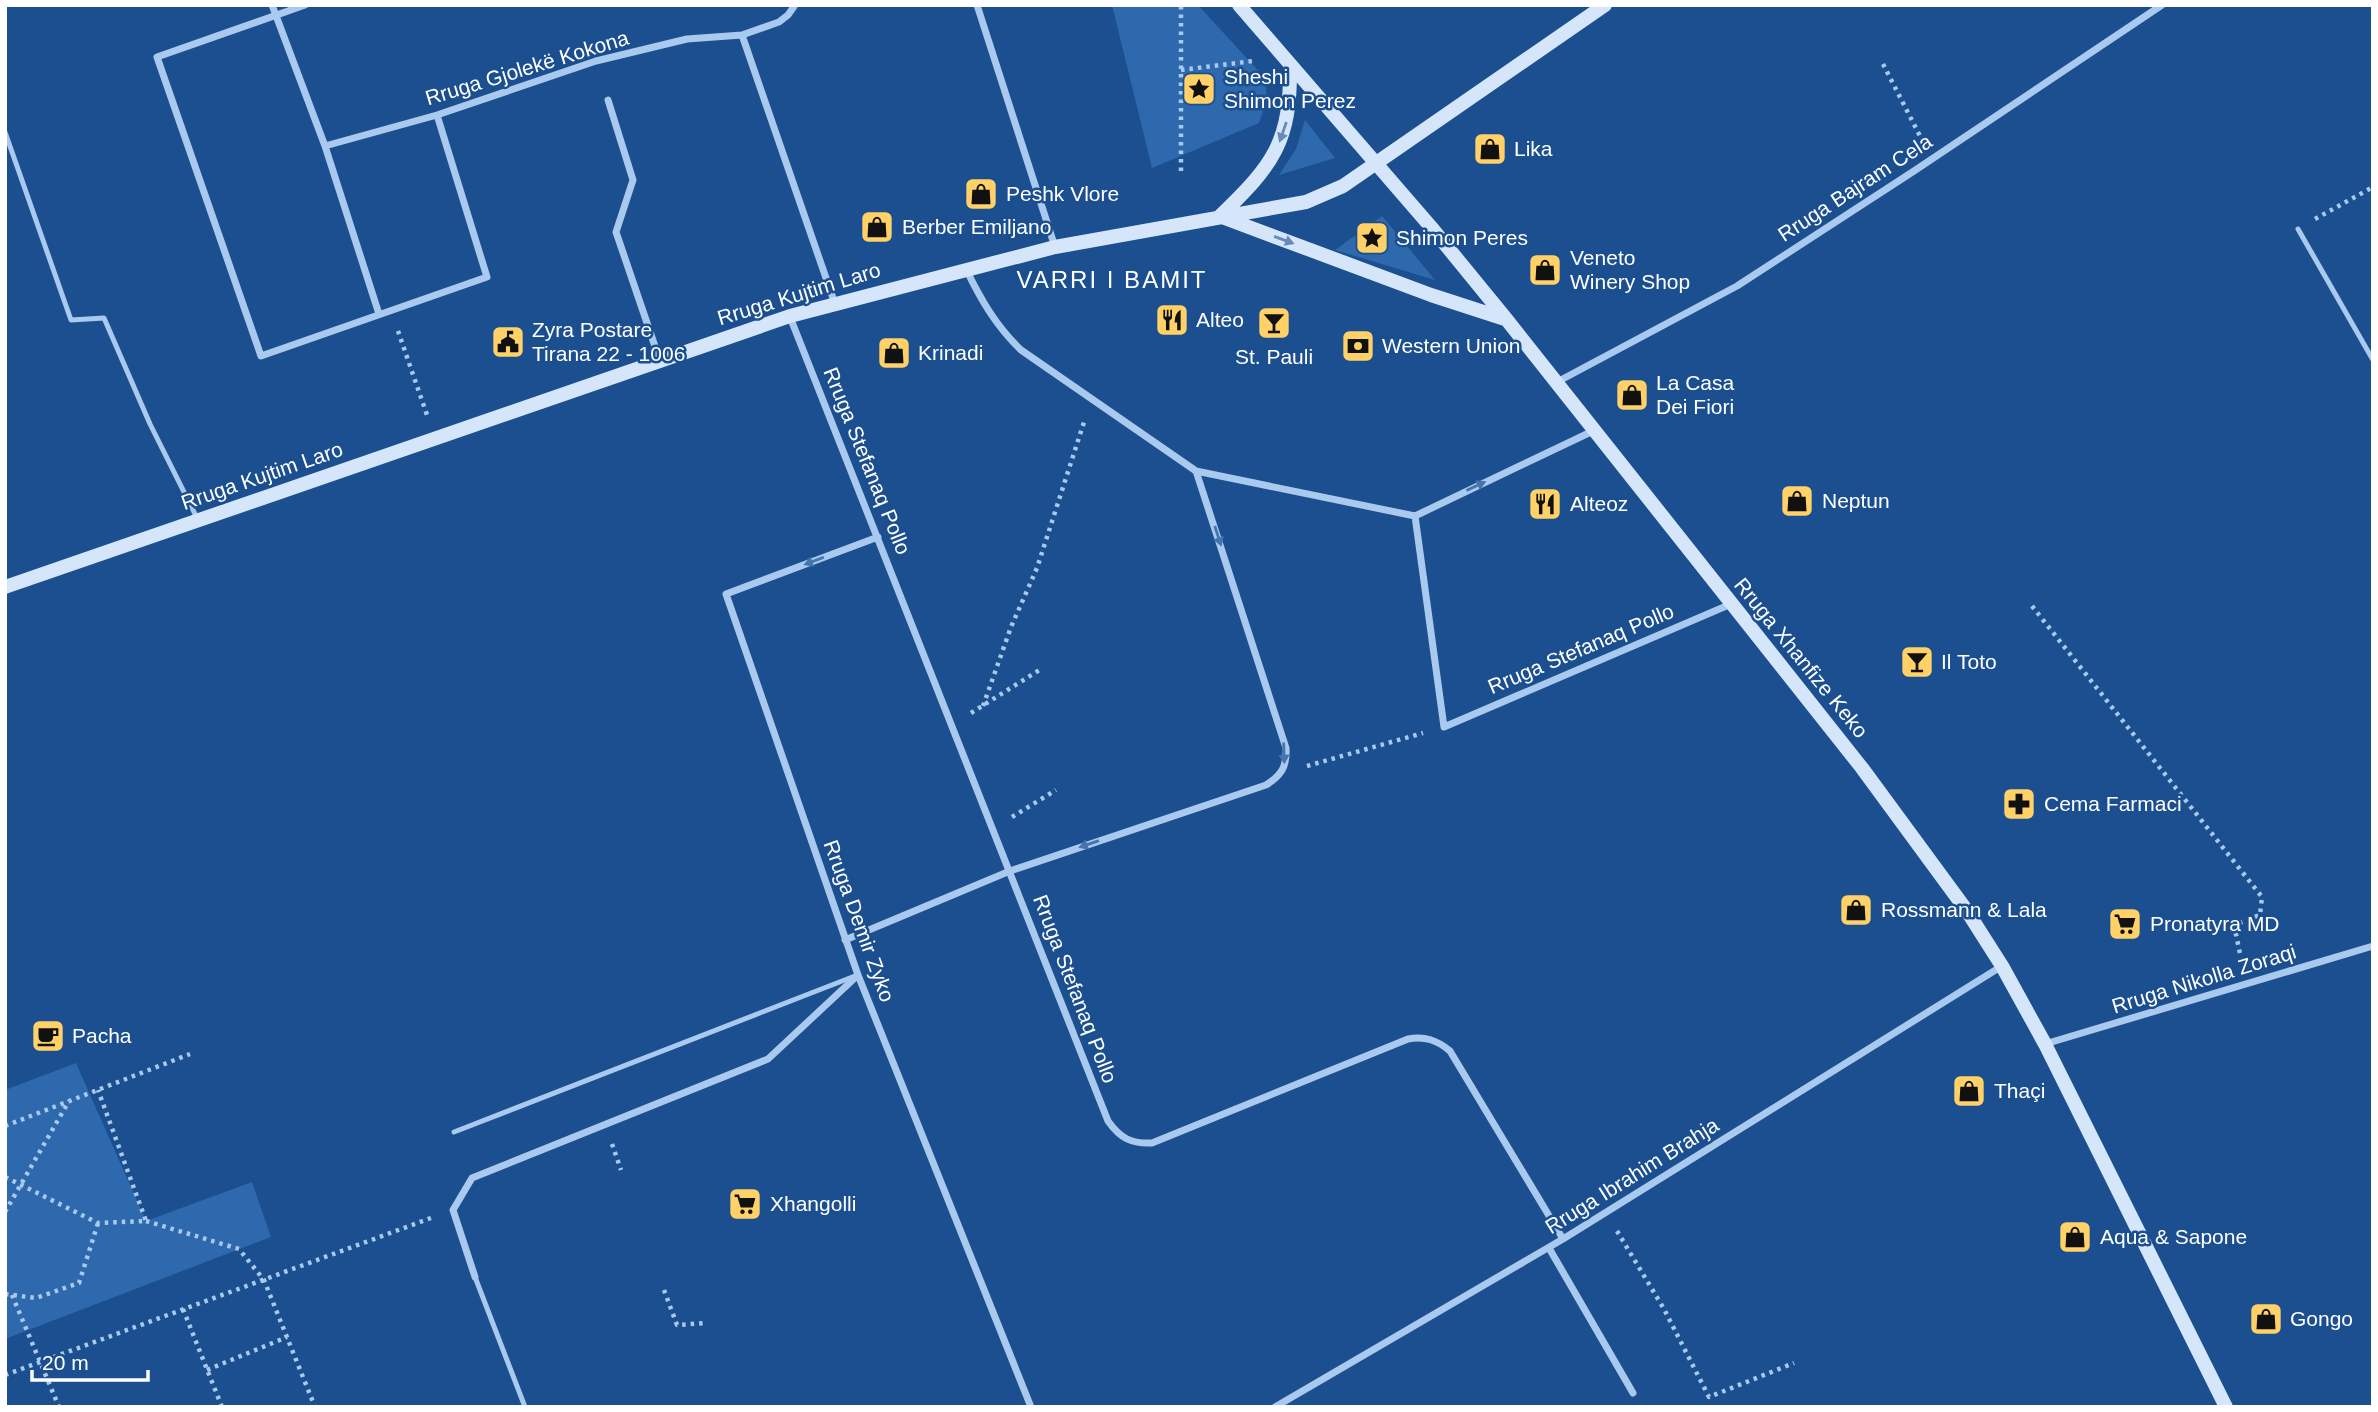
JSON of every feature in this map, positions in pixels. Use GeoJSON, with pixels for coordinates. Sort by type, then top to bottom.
{"type":"FeatureCollection","features":[{"type":"Feature","properties":{"kind":"main road","name":"Rruga Xhanfize Keko"},"geometry":{"type":"LineString","coordinates":[[1238,5],[1376,163],[1507,320],[1862,768],[1967,911],[2046,1044],[2226,1407]]}},
{"type":"Feature","properties":{"kind":"main road","name":"Rruga Kujtim Laro"},"geometry":{"type":"LineString","coordinates":[[5,587],[790,316],[965,268],[1055,247],[1307,202],[1343,186],[1605,5]]}},
{"type":"Feature","properties":{"kind":"main road"},"geometry":{"type":"LineString","coordinates":[[1290,65],[1290,100],[1278,147],[1250,188],[1220,216],[1431,295],[1507,320]]}},
{"type":"Feature","properties":{"kind":"street"},"geometry":{"type":"LineString","coordinates":[[272,5],[325,146],[379,314]]}},
{"type":"Feature","properties":{"kind":"street"},"geometry":{"type":"LineString","coordinates":[[305,5],[157,57],[261,356],[487,277],[436,114]]}},
{"type":"Feature","properties":{"kind":"street","name":"Rruga Gjolekë Kokona"},"geometry":{"type":"LineString","coordinates":[[325,146],[436,114],[596,61],[687,39],[742,35],[779,22],[795,5]]}},
{"type":"Feature","properties":{"kind":"street"},"geometry":{"type":"LineString","coordinates":[[977,5],[1055,247]]}},
{"type":"Feature","properties":{"kind":"street","name":"Rruga Bajram Cela"},"geometry":{"type":"LineString","coordinates":[[1556,383],[1737,286],[2162,5]]}},
{"type":"Feature","properties":{"kind":"street"},"geometry":{"type":"LineString","coordinates":[[742,35],[835,303]]}},
{"type":"Feature","properties":{"kind":"street"},"geometry":{"type":"LineString","coordinates":[[608,100],[633,180],[616,232],[660,361]]}},
{"type":"Feature","properties":{"kind":"street"},"geometry":{"type":"LineString","coordinates":[[965,268],[982,302],[1003,333],[1021,350],[1196,471],[1415,516],[1593,431]]}},
{"type":"Feature","properties":{"kind":"street","name":"Rruga Stefanaq Pollo"},"geometry":{"type":"LineString","coordinates":[[790,316],[1108,1121],[1116,1132],[1125,1140],[1152,1143],[1408,1039],[1430,1039],[1441,1043],[1450,1051],[1563,1239]]}},
{"type":"Feature","properties":{"kind":"street"},"geometry":{"type":"LineString","coordinates":[[845,940],[1010,871],[1266,785],[1282,773],[1286,748],[1196,471]]}},
{"type":"Feature","properties":{"kind":"street"},"geometry":{"type":"LineString","coordinates":[[1415,516],[1444,727]]}},
{"type":"Feature","properties":{"kind":"street","name":"Rruga Demir Zyko"},"geometry":{"type":"LineString","coordinates":[[878,537],[726,594],[858,975],[1031,1407]]}},
{"type":"Feature","properties":{"kind":"street","name":"Rruga Stefanaq Pollo"},"geometry":{"type":"LineString","coordinates":[[1444,727],[1731,604]]}},
{"type":"Feature","properties":{"kind":"street","name":"Rruga Nikolla Zoraqi"},"geometry":{"type":"LineString","coordinates":[[2046,1044],[2373,946]]}},
{"type":"Feature","properties":{"kind":"street","name":"Rruga Ibrahim Brahja"},"geometry":{"type":"LineString","coordinates":[[1275,1407],[1549,1248],[2002,966]]}},
{"type":"Feature","properties":{"kind":"street"},"geometry":{"type":"LineString","coordinates":[[475,1277],[453,1210],[472,1178],[768,1059],[858,975]]}},
{"type":"Feature","properties":{"kind":"street"},"geometry":{"type":"LineString","coordinates":[[1549,1248],[1633,1393]]}},
{"type":"Feature","properties":{"kind":"lane"},"geometry":{"type":"LineString","coordinates":[[5,132],[71,320],[104,318],[150,424],[198,520]]}},
{"type":"Feature","properties":{"kind":"lane"},"geometry":{"type":"LineString","coordinates":[[2298,229],[2373,360]]}},
{"type":"Feature","properties":{"kind":"lane"},"geometry":{"type":"LineString","coordinates":[[454,1132],[695,1036],[858,975]]}},
{"type":"Feature","properties":{"kind":"lane"},"geometry":{"type":"LineString","coordinates":[[475,1277],[525,1406]]}},
{"type":"Feature","properties":{"kind":"path"},"geometry":{"type":"LineString","coordinates":[[1181,5],[1181,171]]}},
{"type":"Feature","properties":{"kind":"path"},"geometry":{"type":"LineString","coordinates":[[1181,70],[1257,60]]}},
{"type":"Feature","properties":{"kind":"path"},"geometry":{"type":"LineString","coordinates":[[1883,64],[1931,159]]}},
{"type":"Feature","properties":{"kind":"path"},"geometry":{"type":"LineString","coordinates":[[2298,229],[2373,187]]}},
{"type":"Feature","properties":{"kind":"path"},"geometry":{"type":"LineString","coordinates":[[391,310],[435,439]]}},
{"type":"Feature","properties":{"kind":"path"},"geometry":{"type":"LineString","coordinates":[[983,706],[1011,627],[1037,568],[1091,398]]}},
{"type":"Feature","properties":{"kind":"path"},"geometry":{"type":"LineString","coordinates":[[2032,606],[2262,897],[2260,915],[2234,925],[2246,985]]}},
{"type":"Feature","properties":{"kind":"path"},"geometry":{"type":"LineString","coordinates":[[952,724],[1041,668]]}},
{"type":"Feature","properties":{"kind":"path"},"geometry":{"type":"LineString","coordinates":[[1282,773],[1444,727]]}},
{"type":"Feature","properties":{"kind":"path"},"geometry":{"type":"LineString","coordinates":[[993,828],[1056,790]]}},
{"type":"Feature","properties":{"kind":"path"},"geometry":{"type":"LineString","coordinates":[[5,1126],[190,1054]]}},
{"type":"Feature","properties":{"kind":"path"},"geometry":{"type":"LineString","coordinates":[[98,1090],[146,1222]]}},
{"type":"Feature","properties":{"kind":"path"},"geometry":{"type":"LineString","coordinates":[[5,1212],[69,1101]]}},
{"type":"Feature","properties":{"kind":"path"},"geometry":{"type":"LineString","coordinates":[[5,1177],[98,1223],[146,1222],[239,1249],[264,1280],[315,1407]]}},
{"type":"Feature","properties":{"kind":"path"},"geometry":{"type":"LineString","coordinates":[[5,1375],[453,1210]]}},
{"type":"Feature","properties":{"kind":"path"},"geometry":{"type":"LineString","coordinates":[[1606,1213],[1664,1309],[1709,1396],[1794,1363]]}},
{"type":"Feature","properties":{"kind":"path"},"geometry":{"type":"LineString","coordinates":[[5,1294],[36,1298],[79,1283],[98,1223]]}},
{"type":"Feature","properties":{"kind":"path"},"geometry":{"type":"LineString","coordinates":[[664,1290],[677,1325],[707,1324]]}},
{"type":"Feature","properties":{"kind":"path"},"geometry":{"type":"LineString","coordinates":[[12,1295],[59,1407]]}},
{"type":"Feature","properties":{"kind":"path"},"geometry":{"type":"LineString","coordinates":[[183,1309],[222,1407]]}},
{"type":"Feature","properties":{"kind":"path"},"geometry":{"type":"LineString","coordinates":[[207,1370],[287,1337]]}},
{"type":"Feature","properties":{"kind":"shaded area","name":"Sheshi Shimon Perez"},"geometry":{"type":"Polygon","coordinates":[[[1112,5],[1198,5],[1265,78],[1267,100],[1259,123],[1152,168],[1112,5]]]}},
{"type":"Feature","properties":{"kind":"shaded area"},"geometry":{"type":"Polygon","coordinates":[[[1305,120],[1335,158],[1279,175],[1296,149],[1305,120]]]}},
{"type":"Feature","properties":{"kind":"shaded area"},"geometry":{"type":"Polygon","coordinates":[[[1382,216],[1435,280],[1335,250],[1382,216]]]}},
{"type":"Feature","properties":{"kind":"shaded area"},"geometry":{"type":"Polygon","coordinates":[[[76,1063],[146,1221],[252,1182],[271,1237],[5,1339],[5,1090],[76,1063]]]}},
{"type":"Feature","properties":{"kind":"place","name":"Sheshi Shimon Perez"},"geometry":{"type":"Point","coordinates":[1199,89]}},
{"type":"Feature","properties":{"kind":"place","name":"Lika"},"geometry":{"type":"Point","coordinates":[1490,149]}},
{"type":"Feature","properties":{"kind":"place","name":"Peshk Vlore"},"geometry":{"type":"Point","coordinates":[981,194]}},
{"type":"Feature","properties":{"kind":"place","name":"Berber Emiljano"},"geometry":{"type":"Point","coordinates":[877,227]}},
{"type":"Feature","properties":{"kind":"place","name":"Shimon Peres"},"geometry":{"type":"Point","coordinates":[1372,238]}},
{"type":"Feature","properties":{"kind":"place","name":"Veneto Winery Shop"},"geometry":{"type":"Point","coordinates":[1545,270]}},
{"type":"Feature","properties":{"kind":"place","name":"Alteo"},"geometry":{"type":"Point","coordinates":[1172,320]}},
{"type":"Feature","properties":{"kind":"place","name":"St. Pauli"},"geometry":{"type":"Point","coordinates":[1274,323]}},
{"type":"Feature","properties":{"kind":"place","name":"Zyra Postare Tirana 22 - 1006"},"geometry":{"type":"Point","coordinates":[508,342]}},
{"type":"Feature","properties":{"kind":"place","name":"Western Union"},"geometry":{"type":"Point","coordinates":[1358,346]}},
{"type":"Feature","properties":{"kind":"place","name":"Krinadi"},"geometry":{"type":"Point","coordinates":[894,353]}},
{"type":"Feature","properties":{"kind":"place","name":"La Casa Dei Fiori"},"geometry":{"type":"Point","coordinates":[1632,395]}},
{"type":"Feature","properties":{"kind":"place","name":"Neptun"},"geometry":{"type":"Point","coordinates":[1797,501]}},
{"type":"Feature","properties":{"kind":"place","name":"Alteoz"},"geometry":{"type":"Point","coordinates":[1545,504]}},
{"type":"Feature","properties":{"kind":"place","name":"Il Toto"},"geometry":{"type":"Point","coordinates":[1917,662]}},
{"type":"Feature","properties":{"kind":"place","name":"Cema Farmaci"},"geometry":{"type":"Point","coordinates":[2019,804]}},
{"type":"Feature","properties":{"kind":"place","name":"Rossmann & Lala"},"geometry":{"type":"Point","coordinates":[1856,910]}},
{"type":"Feature","properties":{"kind":"place","name":"Pronatyra MD"},"geometry":{"type":"Point","coordinates":[2125,924]}},
{"type":"Feature","properties":{"kind":"place","name":"Pacha"},"geometry":{"type":"Point","coordinates":[48,1036]}},
{"type":"Feature","properties":{"kind":"place","name":"Thaçi"},"geometry":{"type":"Point","coordinates":[1969,1091]}},
{"type":"Feature","properties":{"kind":"place","name":"Xhangolli"},"geometry":{"type":"Point","coordinates":[745,1204]}},
{"type":"Feature","properties":{"kind":"place","name":"Aqua & Sapone"},"geometry":{"type":"Point","coordinates":[2075,1237]}},
{"type":"Feature","properties":{"kind":"place","name":"Gongo"},"geometry":{"type":"Point","coordinates":[2266,1319]}},
{"type":"Feature","properties":{"kind":"district","name":"VARRI I BAMIT"},"geometry":{"type":"Point","coordinates":[1112,280]}}]}
